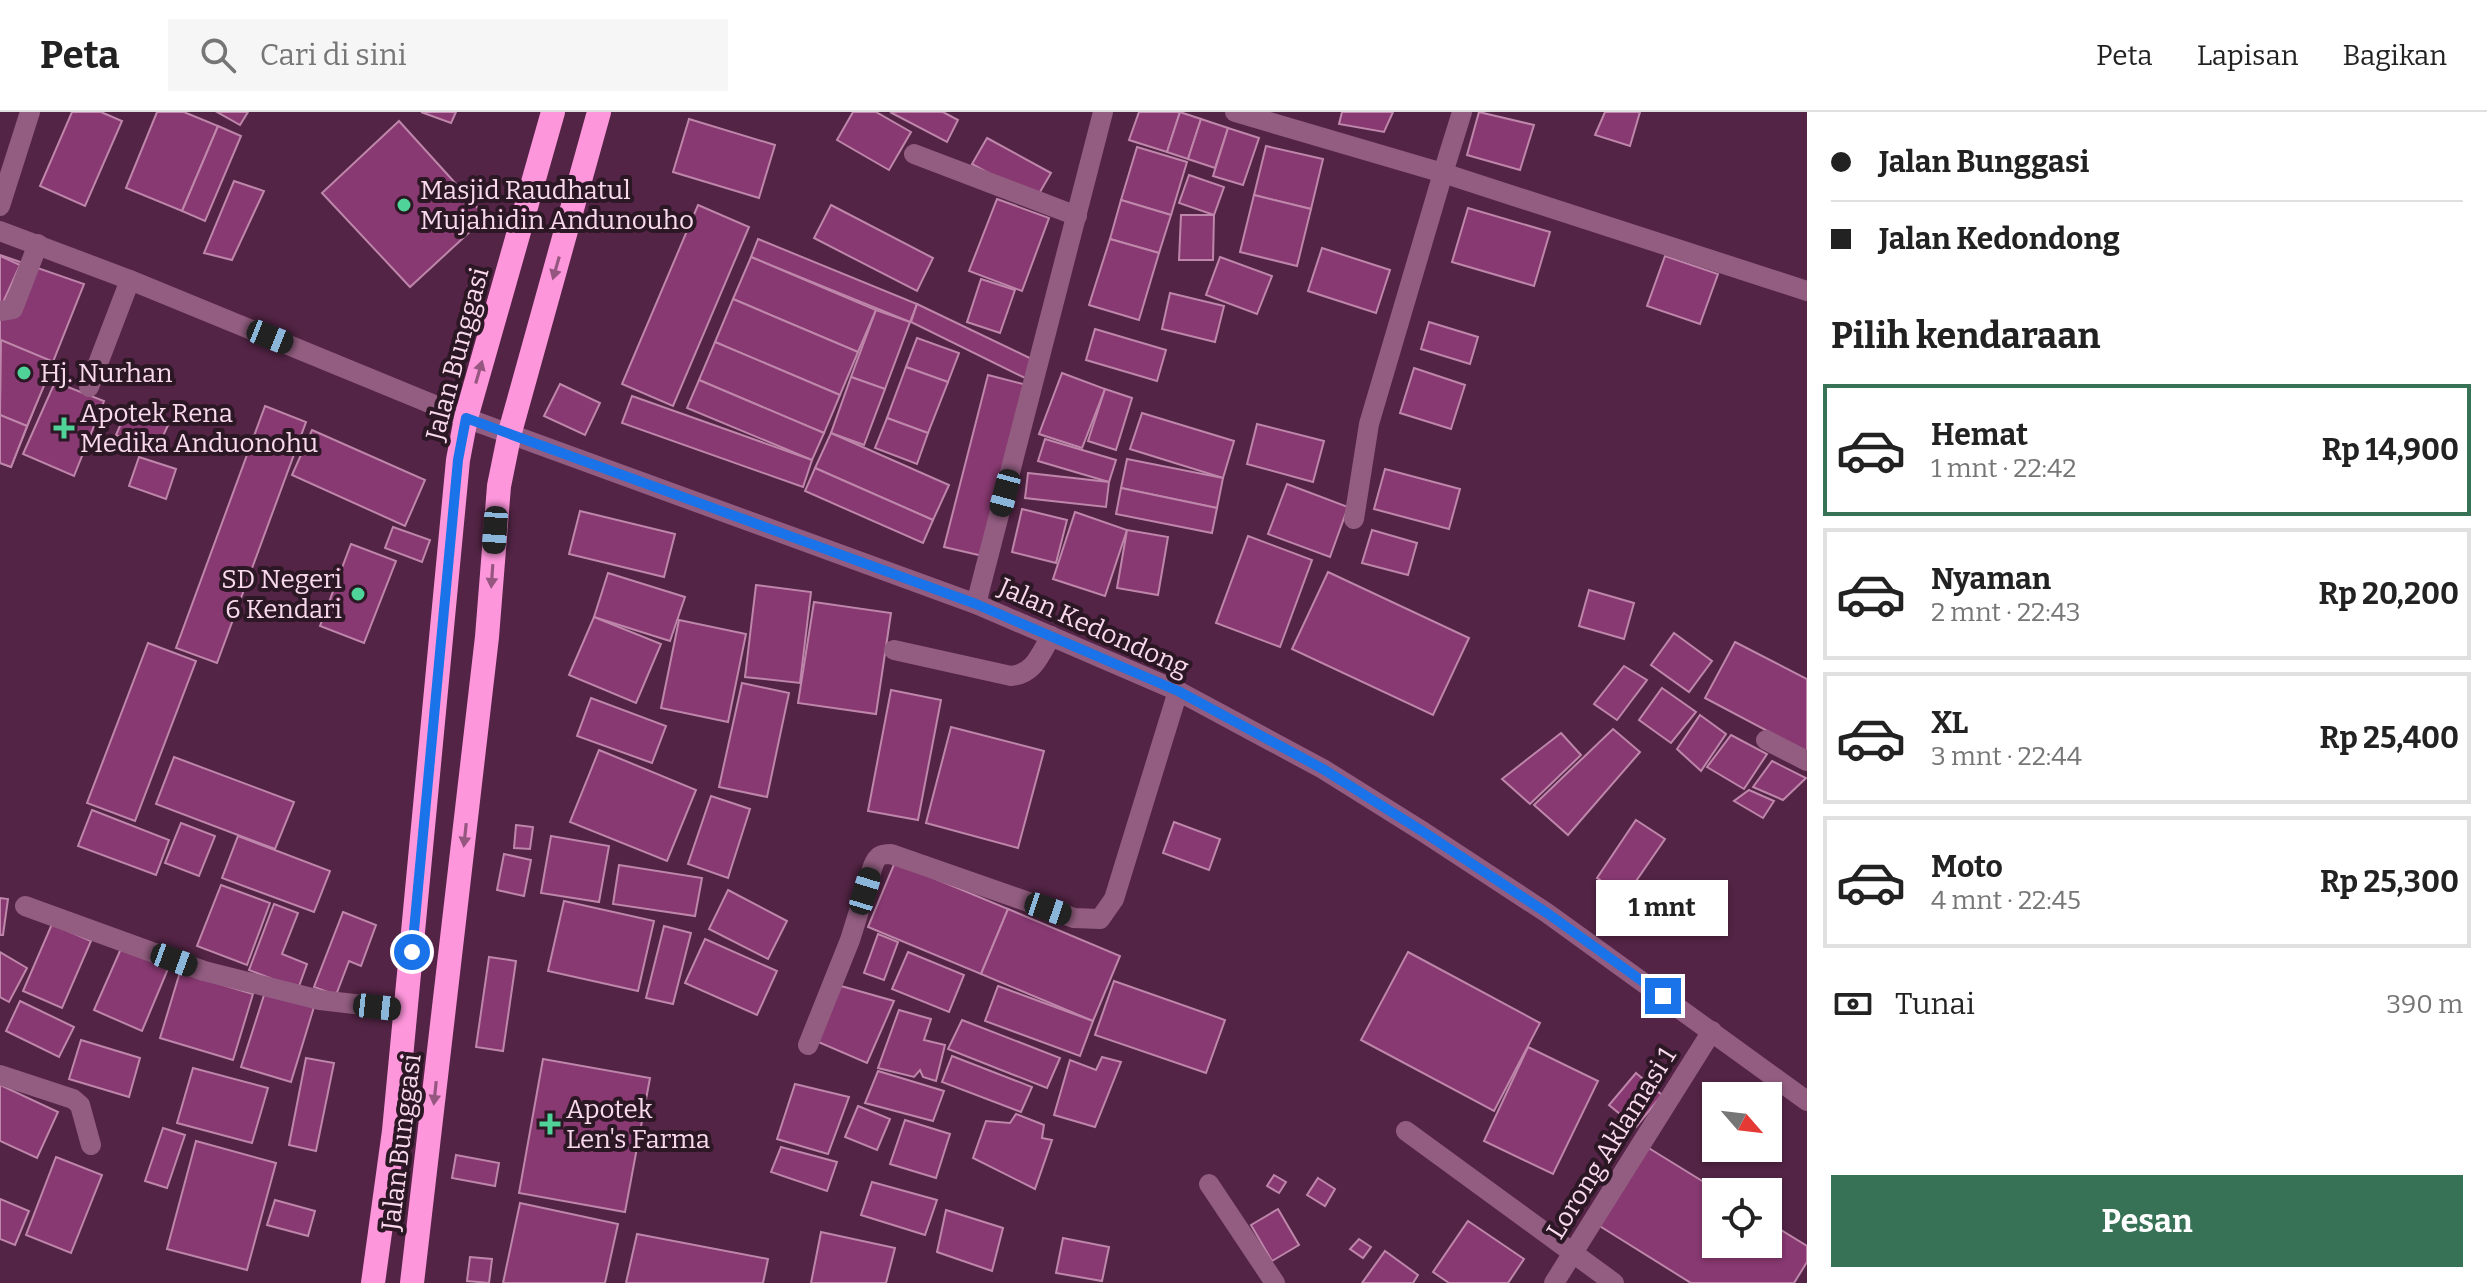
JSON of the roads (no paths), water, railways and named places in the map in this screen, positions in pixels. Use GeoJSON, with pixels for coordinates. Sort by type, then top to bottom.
{"type":"FeatureCollection","features":[{"type":"Feature","properties":{"kind":"highway","name":"Jalan Bunggasi"},"geometry":{"type":"LineString","coordinates":[[373,1283],[394,1131],[458,460],[466,418],[553,112]]}},
{"type":"Feature","properties":{"kind":"highway","name":"Jalan Bunggasi"},"geometry":{"type":"LineString","coordinates":[[412,1283],[487,637],[499,486],[510,432],[599,112]]}},
{"type":"Feature","properties":{"kind":"highway"},"geometry":{"type":"LineString","coordinates":[[394,1131],[430,1137]]}},
{"type":"Feature","properties":{"kind":"street"},"geometry":{"type":"LineString","coordinates":[[0,206],[30,112]]}},
{"type":"Feature","properties":{"kind":"street"},"geometry":{"type":"LineString","coordinates":[[976,604],[1103,112]]}},
{"type":"Feature","properties":{"kind":"street"},"geometry":{"type":"LineString","coordinates":[[1235,112],[1443,173],[1807,291]]}},
{"type":"Feature","properties":{"kind":"street"},"geometry":{"type":"LineString","coordinates":[[1354,519],[1369,424],[1462,112]]}},
{"type":"Feature","properties":{"kind":"street"},"geometry":{"type":"LineString","coordinates":[[914,154],[1077,216]]}},
{"type":"Feature","properties":{"kind":"street","name":"Jalan Kedondong"},"geometry":{"type":"LineString","coordinates":[[0,231],[130,280],[466,418],[976,604],[1178,691],[1323,769],[1422,831],[1547,913],[1807,1101]]}},
{"type":"Feature","properties":{"kind":"street"},"geometry":{"type":"LineString","coordinates":[[0,311],[13,309],[38,244]]}},
{"type":"Feature","properties":{"kind":"street"},"geometry":{"type":"LineString","coordinates":[[89,387],[130,280]]}},
{"type":"Feature","properties":{"kind":"street"},"geometry":{"type":"LineString","coordinates":[[894,650],[1011,676],[1023,675],[1032,669],[1051,636]]}},
{"type":"Feature","properties":{"kind":"street"},"geometry":{"type":"LineString","coordinates":[[808,1045],[850,940],[873,866],[882,854],[891,854],[1074,918],[1100,919],[1114,899],[1178,691]]}},
{"type":"Feature","properties":{"kind":"street"},"geometry":{"type":"LineString","coordinates":[[1766,740],[1807,761]]}},
{"type":"Feature","properties":{"kind":"street"},"geometry":{"type":"LineString","coordinates":[[25,906],[204,971],[320,1000],[405,1010]]}},
{"type":"Feature","properties":{"kind":"street","name":"Lorong Aklamasi 1"},"geometry":{"type":"LineString","coordinates":[[1554,1283],[1712,1031]]}},
{"type":"Feature","properties":{"kind":"street"},"geometry":{"type":"LineString","coordinates":[[0,1075],[73,1099],[80,1105],[91,1145]]}},
{"type":"Feature","properties":{"kind":"street"},"geometry":{"type":"LineString","coordinates":[[1406,1131],[1614,1283]]}},
{"type":"Feature","properties":{"kind":"street"},"geometry":{"type":"LineString","coordinates":[[1209,1184],[1275,1283]]}},
{"type":"Feature","properties":{"kind":"place","name":"Masjid Raudhatul Mujahidin Andunouho"},"geometry":{"type":"Point","coordinates":[404,205]}},
{"type":"Feature","properties":{"kind":"place","name":"Hj. Nurhan"},"geometry":{"type":"Point","coordinates":[24,373]}},
{"type":"Feature","properties":{"kind":"place","name":"Apotek Rena Medika Anduonohu"},"geometry":{"type":"Point","coordinates":[64,428]}},
{"type":"Feature","properties":{"kind":"place","name":"SD Negeri 6 Kendari"},"geometry":{"type":"Point","coordinates":[358,594]}},
{"type":"Feature","properties":{"kind":"place","name":"Apotek Len's Farma"},"geometry":{"type":"Point","coordinates":[550,1124]}}]}
